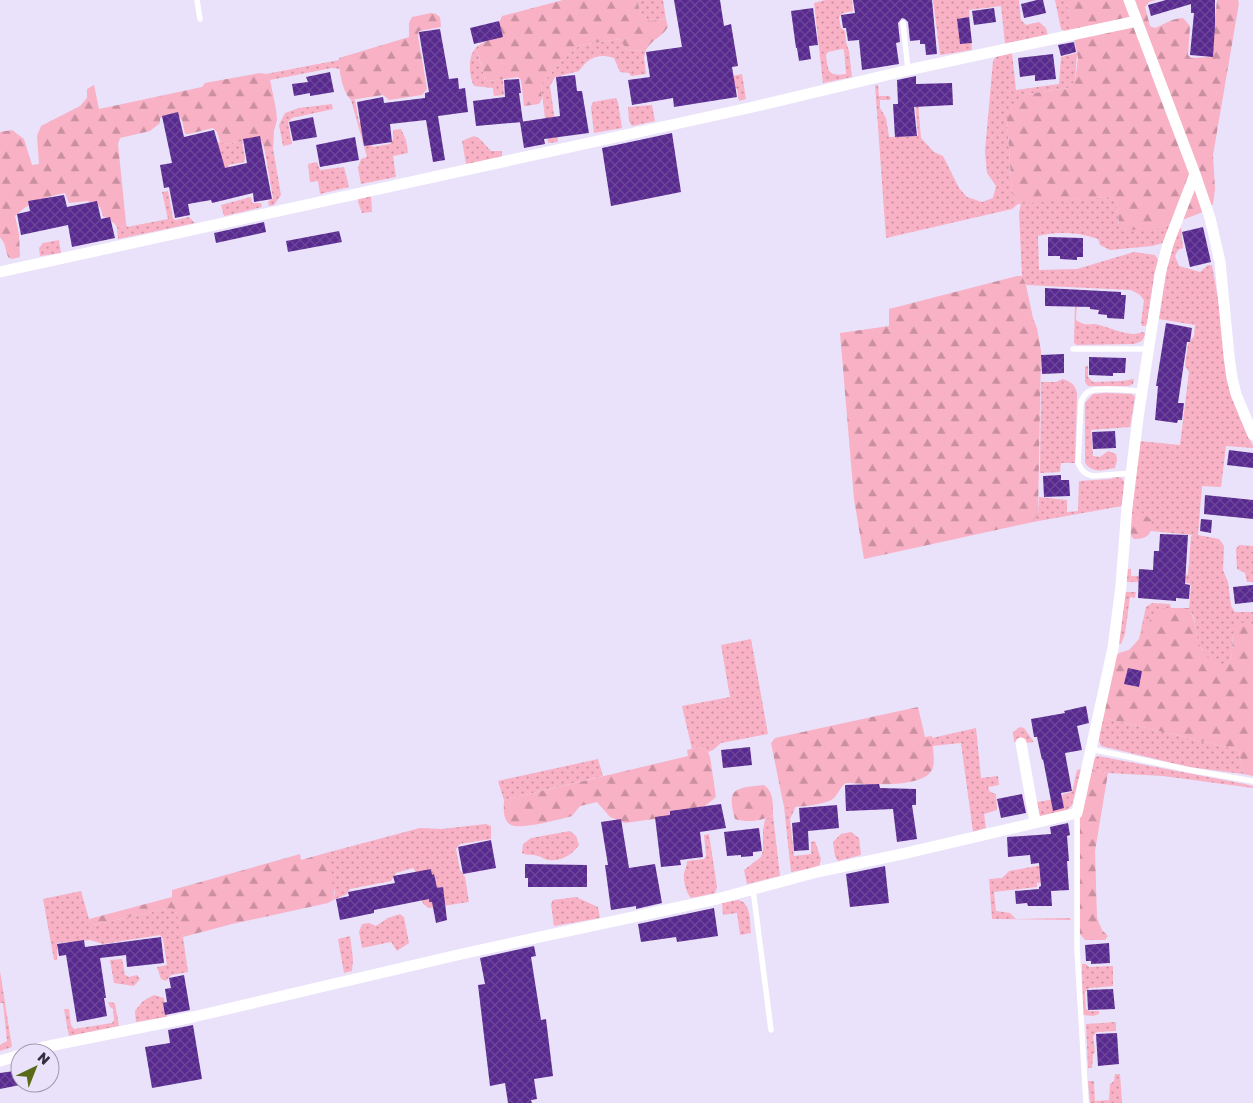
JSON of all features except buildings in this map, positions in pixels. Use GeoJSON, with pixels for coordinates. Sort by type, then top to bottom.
{"type":"FeatureCollection","features":[{"type":"Feature","properties":{"kind":"street"},"geometry":{"type":"LineString","coordinates":[[1129,0],[1210,218],[1220,262],[1228,356],[1236,394],[1253,435]]}},
{"type":"Feature","properties":{"kind":"street"},"geometry":{"type":"LineString","coordinates":[[0,272],[753,107],[908,70],[1136,20]]}},
{"type":"Feature","properties":{"kind":"street"},"geometry":{"type":"LineString","coordinates":[[60,1044],[193,1017],[475,951],[717,899],[817,872],[1077,813],[1113,648],[1142,391],[1160,274],[1168,244],[1195,174]]}},
{"type":"Feature","properties":{"kind":"street"},"geometry":{"type":"LineString","coordinates":[[1021,743],[1035,822]]}},
{"type":"Feature","properties":{"kind":"lane"},"geometry":{"type":"LineString","coordinates":[[197,0],[200,19]]}},
{"type":"Feature","properties":{"kind":"lane"},"geometry":{"type":"LineString","coordinates":[[903,23],[908,70]]}},
{"type":"Feature","properties":{"kind":"lane"},"geometry":{"type":"LineString","coordinates":[[1073,349],[1149,349]]}},
{"type":"Feature","properties":{"kind":"lane"},"geometry":{"type":"LineString","coordinates":[[1132,473],[1093,476],[1087,475],[1082,470],[1078,463],[1081,402],[1089,392],[1098,390],[1142,391]]}},
{"type":"Feature","properties":{"kind":"lane"},"geometry":{"type":"LineString","coordinates":[[1091,748],[1190,770],[1253,781]]}},
{"type":"Feature","properties":{"kind":"lane"},"geometry":{"type":"LineString","coordinates":[[1077,813],[1077,948],[1086,1103]]}},
{"type":"Feature","properties":{"kind":"lane"},"geometry":{"type":"LineString","coordinates":[[754,889],[771,1030]]}},
{"type":"Feature","properties":{"kind":"green space"},"geometry":{"type":"Polygon","coordinates":[[[563,0],[638,0],[641,12],[645,17],[650,21],[666,19],[668,27],[646,50],[627,51],[620,39],[580,45],[562,60],[541,85],[542,99],[539,104],[524,106],[521,80],[518,77],[485,80],[477,50],[481,44],[497,36],[498,25],[502,16],[563,0]]]}},
{"type":"Feature","properties":{"kind":"green space"},"geometry":{"type":"Polygon","coordinates":[[[638,0],[663,0],[666,19],[650,21],[641,12],[638,0]]]}},
{"type":"Feature","properties":{"kind":"green space"},"geometry":{"type":"Polygon","coordinates":[[[825,0],[852,0],[853,11],[843,13],[839,17],[841,28],[845,31],[852,77],[823,83],[814,3],[825,0]],[[844,50],[828,52],[826,55],[828,68],[832,73],[846,74],[844,50]]]}},
{"type":"Feature","properties":{"kind":"green space"},"geometry":{"type":"Polygon","coordinates":[[[933,0],[1019,0],[1021,20],[1026,25],[1039,22],[1046,28],[1048,36],[1005,44],[1001,6],[969,10],[972,50],[940,55],[933,0]]]}},
{"type":"Feature","properties":{"kind":"green space"},"geometry":{"type":"Polygon","coordinates":[[[1055,0],[1072,0],[1067,4],[1073,30],[1064,31],[1061,29],[1055,0]]]}},
{"type":"Feature","properties":{"kind":"green space"},"geometry":{"type":"Polygon","coordinates":[[[1071,0],[1156,0],[1149,2],[1145,7],[1150,26],[1155,28],[1172,20],[1183,18],[1190,26],[1188,55],[1191,58],[1208,57],[1211,54],[1217,0],[1238,0],[1213,155],[1215,189],[1213,204],[1203,212],[1154,229],[1121,230],[1117,202],[1111,197],[1018,204],[1012,193],[1007,119],[1011,106],[1027,94],[1068,88],[1075,81],[1078,58],[1067,3],[1071,0]]]}},
{"type":"Feature","properties":{"kind":"green space"},"geometry":{"type":"Polygon","coordinates":[[[431,13],[440,17],[441,27],[419,31],[418,36],[427,89],[422,95],[389,100],[383,95],[351,100],[343,86],[339,58],[409,37],[409,23],[412,17],[431,13]]]}},
{"type":"Feature","properties":{"kind":"green space"},"geometry":{"type":"Polygon","coordinates":[[[620,39],[627,51],[646,50],[644,57],[646,74],[631,76],[629,73],[620,72],[614,58],[598,56],[586,63],[579,71],[555,77],[550,86],[558,142],[548,143],[541,85],[562,60],[580,45],[620,39]]]}},
{"type":"Feature","properties":{"kind":"green space"},"geometry":{"type":"Polygon","coordinates":[[[481,44],[477,51],[485,80],[503,79],[504,95],[494,96],[493,88],[474,86],[470,69],[471,57],[476,47],[481,44]]]}},
{"type":"Feature","properties":{"kind":"green space"},"geometry":{"type":"Polygon","coordinates":[[[1012,53],[1016,90],[1059,84],[1061,57],[1077,53],[1075,81],[1068,88],[1027,94],[1007,119],[1012,193],[1018,204],[1012,209],[886,238],[875,85],[878,85],[879,96],[889,96],[891,98],[890,100],[880,100],[880,108],[886,118],[889,137],[918,136],[915,102],[918,102],[921,138],[934,152],[943,156],[959,188],[967,197],[982,202],[993,198],[996,186],[987,173],[985,151],[993,61],[996,57],[1012,53]]]}},
{"type":"Feature","properties":{"kind":"green space"},"geometry":{"type":"Polygon","coordinates":[[[339,60],[340,69],[332,68],[270,80],[266,74],[339,60]]]}},
{"type":"Feature","properties":{"kind":"green space"},"geometry":{"type":"Polygon","coordinates":[[[260,73],[266,74],[270,80],[276,109],[277,120],[273,148],[265,152],[259,138],[227,144],[220,142],[217,132],[213,128],[185,134],[182,120],[177,114],[160,118],[160,123],[150,131],[120,138],[118,144],[126,223],[124,226],[117,227],[103,216],[100,207],[88,201],[69,203],[65,193],[51,196],[32,204],[15,216],[19,234],[20,257],[12,259],[8,257],[0,237],[0,132],[12,130],[24,139],[32,165],[39,164],[37,136],[41,126],[80,106],[87,98],[87,89],[94,85],[99,109],[202,87],[205,83],[260,73]]]}},
{"type":"Feature","properties":{"kind":"green space"},"geometry":{"type":"Polygon","coordinates":[[[742,74],[746,99],[739,101],[737,89],[719,79],[742,74]]]}},
{"type":"Feature","properties":{"kind":"green space"},"geometry":{"type":"Polygon","coordinates":[[[616,98],[622,128],[594,133],[591,107],[593,102],[616,98]]]}},
{"type":"Feature","properties":{"kind":"green space"},"geometry":{"type":"Polygon","coordinates":[[[351,100],[355,100],[359,122],[367,124],[370,142],[373,147],[390,144],[393,139],[393,130],[401,129],[406,140],[408,153],[393,156],[396,177],[361,184],[358,168],[361,159],[367,157],[351,100]]]}},
{"type":"Feature","properties":{"kind":"green space"},"geometry":{"type":"Polygon","coordinates":[[[332,104],[333,109],[292,118],[288,122],[292,144],[283,146],[279,125],[285,113],[299,108],[332,104]]]}},
{"type":"Feature","properties":{"kind":"green space"},"geometry":{"type":"Polygon","coordinates":[[[652,105],[655,121],[632,126],[629,121],[628,107],[652,105]]]}},
{"type":"Feature","properties":{"kind":"green space"},"geometry":{"type":"Polygon","coordinates":[[[474,136],[480,139],[491,151],[502,151],[502,158],[466,164],[462,141],[474,136]]]}},
{"type":"Feature","properties":{"kind":"green space"},"geometry":{"type":"Polygon","coordinates":[[[242,141],[244,162],[229,165],[227,171],[200,147],[220,142],[227,144],[242,141]]]}},
{"type":"Feature","properties":{"kind":"green space"},"geometry":{"type":"Polygon","coordinates":[[[273,148],[281,195],[274,205],[269,206],[268,202],[273,198],[265,152],[273,148]]]}},
{"type":"Feature","properties":{"kind":"green space"},"geometry":{"type":"Polygon","coordinates":[[[317,162],[320,170],[344,167],[349,187],[320,194],[318,181],[310,182],[308,164],[317,162]]]}},
{"type":"Feature","properties":{"kind":"green space"},"geometry":{"type":"Polygon","coordinates":[[[168,191],[173,218],[175,220],[189,217],[195,223],[118,239],[117,227],[124,226],[126,223],[127,227],[168,219],[162,192],[168,191]]]}},
{"type":"Feature","properties":{"kind":"green space"},"geometry":{"type":"Polygon","coordinates":[[[371,195],[372,212],[362,213],[358,202],[359,197],[371,195]]]}},
{"type":"Feature","properties":{"kind":"green space"},"geometry":{"type":"Polygon","coordinates":[[[251,197],[252,203],[261,203],[262,207],[224,216],[221,205],[251,197]]]}},
{"type":"Feature","properties":{"kind":"green space"},"geometry":{"type":"Polygon","coordinates":[[[1111,197],[1117,202],[1119,226],[1154,229],[1172,224],[1163,243],[1152,246],[1110,250],[1100,245],[1098,239],[1084,235],[1068,233],[1045,234],[1038,236],[1039,270],[1077,269],[1134,252],[1155,255],[1158,260],[1148,323],[1145,326],[1142,326],[1141,323],[1144,300],[1140,295],[1131,290],[1026,285],[1022,276],[1019,213],[1021,203],[1111,197]]]}},
{"type":"Feature","properties":{"kind":"green space"},"geometry":{"type":"Polygon","coordinates":[[[1181,228],[1183,248],[1178,250],[1175,256],[1179,266],[1200,272],[1208,265],[1212,265],[1239,416],[1253,446],[1253,448],[1226,446],[1221,487],[1202,486],[1198,535],[1219,539],[1224,546],[1223,570],[1228,582],[1231,606],[1235,612],[1253,612],[1253,626],[1250,624],[1233,634],[1231,661],[1220,666],[1207,659],[1198,643],[1194,618],[1189,608],[1191,586],[1189,583],[1125,582],[1127,569],[1131,569],[1131,576],[1184,577],[1188,574],[1191,536],[1193,535],[1130,529],[1139,441],[1180,445],[1189,372],[1185,366],[1188,344],[1194,336],[1195,325],[1159,319],[1167,268],[1177,229],[1181,228]]]}},
{"type":"Feature","properties":{"kind":"green space"},"geometry":{"type":"Polygon","coordinates":[[[59,240],[61,253],[40,256],[39,248],[43,243],[59,240]]]}},
{"type":"Feature","properties":{"kind":"green space"},"geometry":{"type":"Polygon","coordinates":[[[1022,276],[1026,285],[1041,351],[1038,514],[1033,522],[864,559],[854,499],[840,333],[889,326],[889,309],[1022,276]]]}},
{"type":"Feature","properties":{"kind":"green space"},"geometry":{"type":"Polygon","coordinates":[[[1077,301],[1076,320],[1132,334],[1142,332],[1145,333],[1143,339],[1134,344],[1077,345],[1074,343],[1075,302],[1077,301]]]}},
{"type":"Feature","properties":{"kind":"green space"},"geometry":{"type":"Polygon","coordinates":[[[1085,366],[1088,366],[1088,377],[1093,382],[1134,379],[1133,384],[1129,386],[1088,386],[1085,382],[1085,366]]]}},
{"type":"Feature","properties":{"kind":"green space"},"geometry":{"type":"Polygon","coordinates":[[[1063,379],[1075,387],[1077,393],[1075,463],[1061,463],[1060,472],[1040,473],[1041,382],[1056,382],[1063,379]]]}},
{"type":"Feature","properties":{"kind":"green space"},"geometry":{"type":"Polygon","coordinates":[[[1093,394],[1132,394],[1135,397],[1130,427],[1091,430],[1093,456],[1100,457],[1108,451],[1116,454],[1117,460],[1115,468],[1095,470],[1085,463],[1085,403],[1093,394]]]}},
{"type":"Feature","properties":{"kind":"green space"},"geometry":{"type":"Polygon","coordinates":[[[1122,478],[1124,482],[1122,506],[1033,522],[1038,514],[1039,497],[1067,500],[1067,512],[1078,511],[1079,481],[1122,478]]]}},
{"type":"Feature","properties":{"kind":"green space"},"geometry":{"type":"Polygon","coordinates":[[[1141,512],[1151,520],[1151,529],[1146,537],[1134,539],[1131,536],[1130,522],[1134,514],[1141,512]]]}},
{"type":"Feature","properties":{"kind":"green space"},"geometry":{"type":"Polygon","coordinates":[[[1239,545],[1253,546],[1253,582],[1247,582],[1245,573],[1237,569],[1236,549],[1239,545]]]}},
{"type":"Feature","properties":{"kind":"green space"},"geometry":{"type":"Polygon","coordinates":[[[1125,592],[1136,592],[1135,598],[1130,597],[1125,634],[1121,644],[1117,644],[1125,592]]]}},
{"type":"Feature","properties":{"kind":"green space"},"geometry":{"type":"Polygon","coordinates":[[[1152,603],[1170,604],[1171,608],[1166,608],[1139,639],[1146,607],[1152,603]]]}},
{"type":"Feature","properties":{"kind":"green space"},"geometry":{"type":"Polygon","coordinates":[[[1166,608],[1189,608],[1200,647],[1204,654],[1220,665],[1231,661],[1234,625],[1246,623],[1253,626],[1253,776],[1243,774],[1239,750],[1104,718],[1102,713],[1115,657],[1119,653],[1129,650],[1139,639],[1155,612],[1166,608]]]}},
{"type":"Feature","properties":{"kind":"green space"},"geometry":{"type":"Polygon","coordinates":[[[751,639],[768,734],[721,743],[708,752],[699,747],[692,749],[682,706],[730,697],[721,645],[751,639]]]}},
{"type":"Feature","properties":{"kind":"green space"},"geometry":{"type":"Polygon","coordinates":[[[918,707],[925,737],[932,736],[933,766],[926,776],[905,783],[846,783],[834,798],[830,800],[810,806],[784,807],[771,743],[775,738],[918,707]]]}},
{"type":"Feature","properties":{"kind":"green space"},"geometry":{"type":"Polygon","coordinates":[[[1102,713],[1104,718],[1239,750],[1243,774],[1189,767],[1101,746],[1099,741],[1102,713]]]}},
{"type":"Feature","properties":{"kind":"green space"},"geometry":{"type":"Polygon","coordinates":[[[1020,727],[1024,728],[1034,742],[1025,743],[1024,740],[1014,742],[1013,732],[1020,727]]]}},
{"type":"Feature","properties":{"kind":"green space"},"geometry":{"type":"Polygon","coordinates":[[[976,728],[981,778],[998,776],[999,785],[988,787],[990,792],[996,794],[997,810],[984,814],[986,828],[973,832],[961,743],[932,746],[932,738],[976,728]]]}},
{"type":"Feature","properties":{"kind":"green space"},"geometry":{"type":"Polygon","coordinates":[[[699,747],[708,752],[710,757],[716,797],[705,806],[668,817],[625,823],[610,817],[597,802],[580,806],[572,816],[531,825],[511,825],[506,820],[504,800],[688,756],[687,750],[699,747]]]}},
{"type":"Feature","properties":{"kind":"green space"},"geometry":{"type":"Polygon","coordinates":[[[1098,756],[1245,784],[1253,786],[1253,788],[1163,776],[1108,773],[1092,770],[1094,758],[1098,756]]]}},
{"type":"Feature","properties":{"kind":"green space"},"geometry":{"type":"Polygon","coordinates":[[[598,759],[603,776],[504,800],[498,781],[598,759]]]}},
{"type":"Feature","properties":{"kind":"green space"},"geometry":{"type":"Polygon","coordinates":[[[1081,769],[1072,805],[1067,810],[1040,816],[1037,802],[1062,798],[1063,794],[1072,792],[1077,770],[1081,769]]]}},
{"type":"Feature","properties":{"kind":"green space"},"geometry":{"type":"Polygon","coordinates":[[[1092,770],[1108,773],[1095,851],[1097,918],[1102,930],[1108,936],[1105,940],[1085,940],[1080,934],[1080,814],[1092,770]]]}},
{"type":"Feature","properties":{"kind":"green space"},"geometry":{"type":"Polygon","coordinates":[[[764,785],[770,791],[773,815],[754,821],[735,819],[732,801],[735,791],[746,787],[764,785]]]}},
{"type":"Feature","properties":{"kind":"green space"},"geometry":{"type":"Polygon","coordinates":[[[796,806],[790,819],[794,856],[811,854],[811,842],[815,841],[821,859],[819,867],[791,872],[784,807],[796,806]]]}},
{"type":"Feature","properties":{"kind":"green space"},"geometry":{"type":"Polygon","coordinates":[[[773,815],[780,876],[747,884],[744,870],[761,857],[765,819],[773,815]]]}},
{"type":"Feature","properties":{"kind":"green space"},"geometry":{"type":"Polygon","coordinates":[[[486,824],[491,826],[491,839],[460,844],[456,849],[460,870],[465,877],[469,902],[429,908],[423,904],[417,874],[413,868],[396,873],[391,881],[350,889],[347,894],[333,900],[335,893],[326,853],[420,828],[441,829],[486,824]]]}},
{"type":"Feature","properties":{"kind":"green space"},"geometry":{"type":"Polygon","coordinates":[[[570,831],[576,836],[579,845],[562,859],[548,860],[522,853],[523,844],[531,838],[570,831]]]}},
{"type":"Feature","properties":{"kind":"green space"},"geometry":{"type":"Polygon","coordinates":[[[851,832],[859,838],[861,855],[838,861],[835,856],[833,842],[841,834],[851,832]]]}},
{"type":"Feature","properties":{"kind":"green space"},"geometry":{"type":"Polygon","coordinates":[[[709,834],[717,887],[715,893],[691,898],[686,890],[684,879],[687,861],[704,859],[706,856],[704,835],[709,834]]]}},
{"type":"Feature","properties":{"kind":"green space"},"geometry":{"type":"Polygon","coordinates":[[[326,853],[334,888],[333,900],[328,903],[183,937],[176,911],[171,908],[93,925],[89,919],[172,897],[172,890],[300,854],[301,860],[326,853]]]}},
{"type":"Feature","properties":{"kind":"green space"},"geometry":{"type":"Polygon","coordinates":[[[1037,866],[1051,868],[1055,881],[1037,883],[1037,887],[994,892],[996,911],[1010,913],[1016,919],[1070,918],[1071,920],[992,919],[989,879],[1002,878],[1009,871],[1037,866]]]}},
{"type":"Feature","properties":{"kind":"green space"},"geometry":{"type":"Polygon","coordinates":[[[81,891],[89,919],[93,925],[171,908],[176,910],[183,937],[188,972],[171,975],[166,981],[161,979],[157,967],[167,965],[163,939],[160,935],[103,944],[90,940],[57,943],[57,960],[54,960],[43,899],[81,891]]]}},
{"type":"Feature","properties":{"kind":"green space"},"geometry":{"type":"Polygon","coordinates":[[[576,897],[598,907],[600,918],[554,926],[551,904],[553,900],[576,897]]]}},
{"type":"Feature","properties":{"kind":"green space"},"geometry":{"type":"Polygon","coordinates":[[[738,900],[748,908],[751,933],[740,935],[737,913],[723,915],[722,903],[738,900]]]}},
{"type":"Feature","properties":{"kind":"green space"},"geometry":{"type":"Polygon","coordinates":[[[400,914],[404,917],[409,943],[397,951],[391,942],[362,948],[359,932],[362,924],[369,923],[376,926],[388,918],[400,914]]]}},
{"type":"Feature","properties":{"kind":"green space"},"geometry":{"type":"Polygon","coordinates":[[[350,936],[353,959],[352,971],[344,973],[338,939],[350,936]]]}},
{"type":"Feature","properties":{"kind":"green space"},"geometry":{"type":"Polygon","coordinates":[[[122,959],[125,975],[129,977],[137,975],[140,979],[134,986],[114,983],[110,960],[122,959]]]}},
{"type":"Feature","properties":{"kind":"green space"},"geometry":{"type":"Polygon","coordinates":[[[1082,964],[1086,964],[1089,967],[1113,966],[1113,986],[1089,988],[1085,992],[1086,1009],[1099,1011],[1099,1014],[1093,1016],[1083,1015],[1082,964]]]}},
{"type":"Feature","properties":{"kind":"green space"},"geometry":{"type":"Polygon","coordinates":[[[0,971],[11,1043],[10,1048],[0,1051],[0,1045],[7,1041],[3,1003],[0,1003],[0,971]]]}},
{"type":"Feature","properties":{"kind":"green space"},"geometry":{"type":"Polygon","coordinates":[[[154,995],[164,998],[167,1017],[136,1022],[135,1011],[143,1001],[154,995]]]}},
{"type":"Feature","properties":{"kind":"green space"},"geometry":{"type":"Polygon","coordinates":[[[108,1002],[115,1003],[119,1026],[69,1036],[64,1009],[69,1009],[71,1025],[74,1029],[112,1023],[114,1020],[113,1009],[108,1002]]]}},
{"type":"Feature","properties":{"kind":"green space"},"geometry":{"type":"Polygon","coordinates":[[[1116,1022],[1116,1031],[1097,1032],[1093,1036],[1095,1052],[1093,1054],[1092,1068],[1088,1068],[1086,1024],[1116,1022]]]}},
{"type":"Feature","properties":{"kind":"green space"},"geometry":{"type":"Polygon","coordinates":[[[1115,1074],[1120,1074],[1122,1103],[1090,1103],[1088,1081],[1094,1081],[1095,1101],[1109,1100],[1110,1084],[1114,1081],[1115,1074]]]}}]}
